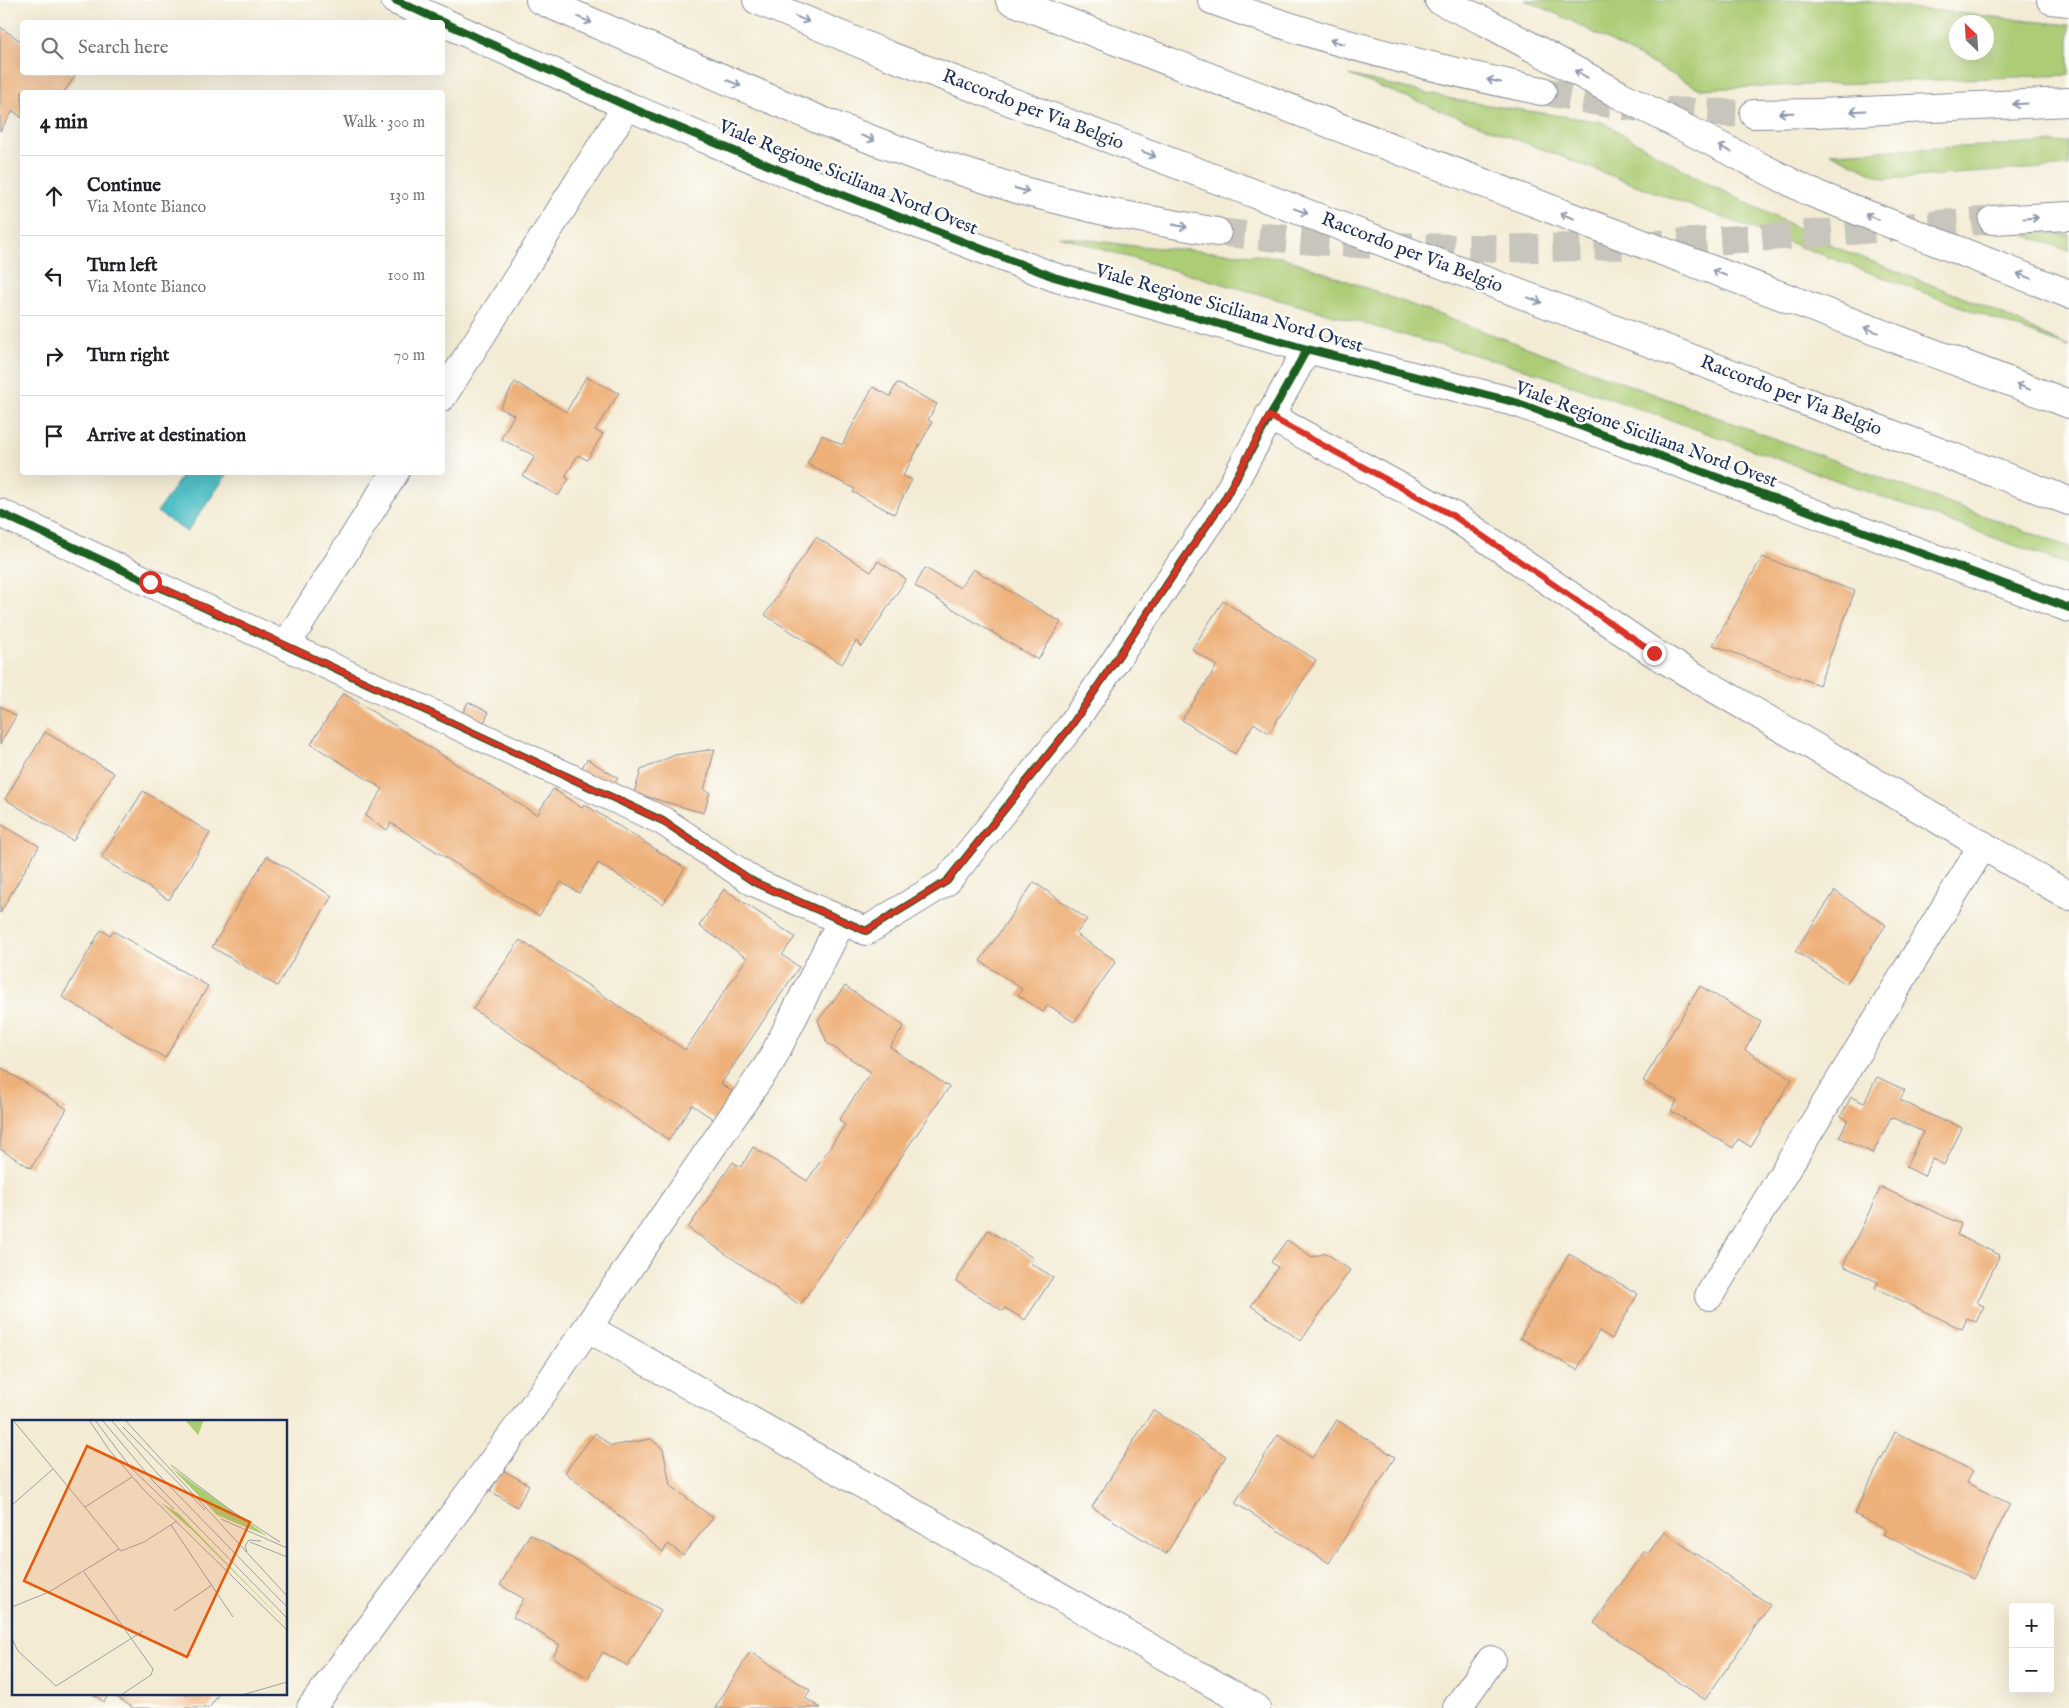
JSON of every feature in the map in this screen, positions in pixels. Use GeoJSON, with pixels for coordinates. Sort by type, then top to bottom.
{"type":"FeatureCollection","features":[{"type":"Feature","properties":{"kind":"main road","name":"Viale Regione Siciliana Nord Ovest"},"geometry":{"type":"LineString","coordinates":[[395,0],[439,20]]}},
{"type":"Feature","properties":{"kind":"main road"},"geometry":{"type":"LineString","coordinates":[[540,0],[814,117],[926,160],[1022,191],[1112,213],[1217,232]]}},
{"type":"Feature","properties":{"kind":"main road","name":"Raccordo per Via Belgio"},"geometry":{"type":"LineString","coordinates":[[757,0],[890,56],[2069,501]]}},
{"type":"Feature","properties":{"kind":"main road"},"geometry":{"type":"LineString","coordinates":[[1010,0],[1569,216],[2069,404]]}},
{"type":"Feature","properties":{"kind":"main road"},"geometry":{"type":"LineString","coordinates":[[1212,0],[1291,28],[1364,50],[1455,73],[1542,91]]}},
{"type":"Feature","properties":{"kind":"main road"},"geometry":{"type":"LineString","coordinates":[[1439,0],[1486,22],[1620,95],[1810,192],[2069,294]]}},
{"type":"Feature","properties":{"kind":"main road"},"geometry":{"type":"LineString","coordinates":[[2051,0],[2069,2]]}},
{"type":"Feature","properties":{"kind":"main road","name":"Viale Regione Siciliana Nord Ovest"},"geometry":{"type":"LineString","coordinates":[[445,23],[627,106],[794,176],[1054,277],[1307,349],[1518,404],[2069,608]]}},
{"type":"Feature","properties":{"kind":"main road"},"geometry":{"type":"LineString","coordinates":[[1754,114],[2069,102]]}},
{"type":"Feature","properties":{"kind":"main road"},"geometry":{"type":"LineString","coordinates":[[445,392],[627,106]]}},
{"type":"Feature","properties":{"kind":"main road"},"geometry":{"type":"LineString","coordinates":[[1993,220],[2069,216]]}},
{"type":"Feature","properties":{"kind":"main road"},"geometry":{"type":"LineString","coordinates":[[0,514],[663,821],[754,882],[866,931],[947,881],[1071,726],[1224,500],[1307,349]]}},
{"type":"Feature","properties":{"kind":"main road"},"geometry":{"type":"LineString","coordinates":[[1269,416],[1452,515],[1654,653],[2069,896]]}},
{"type":"Feature","properties":{"kind":"main road"},"geometry":{"type":"LineString","coordinates":[[286,646],[393,475]]}},
{"type":"Feature","properties":{"kind":"main road"},"geometry":{"type":"LineString","coordinates":[[1709,1296],[1984,845]]}},
{"type":"Feature","properties":{"kind":"main road"},"geometry":{"type":"LineString","coordinates":[[311,1708],[521,1424],[770,1060],[842,920]]}},
{"type":"Feature","properties":{"kind":"main road"},"geometry":{"type":"LineString","coordinates":[[588,1328],[1256,1708]]}},
{"type":"Feature","properties":{"kind":"main road"},"geometry":{"type":"LineString","coordinates":[[1457,1708],[1491,1660]]}},
{"type":"Feature","properties":{"kind":"green space"},"geometry":{"type":"Polygon","coordinates":[[[1525,0],[1859,0],[1975,15],[1949,15],[1949,60],[1994,60],[1994,17],[2069,25],[2069,75],[1700,89],[1570,20],[1525,0]]]}},
{"type":"Feature","properties":{"kind":"green space"},"geometry":{"type":"Polygon","coordinates":[[[1349,75],[1461,101],[1602,122],[1699,179],[1838,248],[1985,306],[2069,347],[1633,184],[1349,75]]]}},
{"type":"Feature","properties":{"kind":"green space"},"geometry":{"type":"Polygon","coordinates":[[[2069,142],[2069,166],[1885,179],[1830,153],[2069,142]]]}},
{"type":"Feature","properties":{"kind":"green space"},"geometry":{"type":"Polygon","coordinates":[[[2011,230],[2069,235],[2069,251],[2011,230]]]}},
{"type":"Feature","properties":{"kind":"green space"},"geometry":{"type":"Polygon","coordinates":[[[1059,236],[1135,246],[1282,257],[2069,547],[2069,565],[1528,370],[1059,236]]]}},
{"type":"Feature","properties":{"kind":"water"},"geometry":{"type":"Polygon","coordinates":[[[183,475],[227,475],[187,532],[157,512],[183,475]]]}},
{"type":"Feature","properties":{"kind":"building"},"geometry":{"type":"Polygon","coordinates":[[[0,27],[20,41],[20,75],[75,76],[65,90],[20,90],[20,116],[13,111],[0,131],[0,27]]]}},
{"type":"Feature","properties":{"kind":"building"},"geometry":{"type":"Polygon","coordinates":[[[586,377],[619,393],[595,430],[603,434],[587,460],[578,455],[565,477],[569,479],[558,496],[523,476],[535,456],[501,439],[514,415],[500,408],[515,382],[566,412],[586,377]]]}},
{"type":"Feature","properties":{"kind":"building"},"geometry":{"type":"Polygon","coordinates":[[[897,383],[937,404],[928,420],[932,422],[903,476],[912,480],[894,514],[853,492],[855,489],[807,464],[822,435],[842,445],[873,387],[890,396],[897,383]]]}},
{"type":"Feature","properties":{"kind":"building"},"geometry":{"type":"Polygon","coordinates":[[[816,537],[871,572],[878,561],[906,579],[862,647],[856,641],[842,664],[765,615],[816,537]]]}},
{"type":"Feature","properties":{"kind":"building"},"geometry":{"type":"Polygon","coordinates":[[[1762,557],[1855,591],[1819,685],[1713,645],[1762,557]]]}},
{"type":"Feature","properties":{"kind":"building"},"geometry":{"type":"Polygon","coordinates":[[[925,568],[960,588],[973,569],[1061,622],[1038,660],[915,586],[925,568]]]}},
{"type":"Feature","properties":{"kind":"building"},"geometry":{"type":"Polygon","coordinates":[[[1223,601],[1316,660],[1269,733],[1254,723],[1235,754],[1182,720],[1217,666],[1192,649],[1223,601]]]}},
{"type":"Feature","properties":{"kind":"building"},"geometry":{"type":"Polygon","coordinates":[[[343,693],[537,815],[553,789],[582,808],[584,804],[685,868],[663,904],[598,863],[579,893],[561,882],[539,916],[391,823],[387,830],[365,816],[383,789],[311,744],[343,693]]]}},
{"type":"Feature","properties":{"kind":"building"},"geometry":{"type":"Polygon","coordinates":[[[468,702],[489,712],[480,731],[459,721],[468,702]]]}},
{"type":"Feature","properties":{"kind":"building"},"geometry":{"type":"Polygon","coordinates":[[[0,706],[16,716],[0,744],[0,706]]]}},
{"type":"Feature","properties":{"kind":"building"},"geometry":{"type":"Polygon","coordinates":[[[45,732],[114,773],[73,841],[5,799],[45,732]]]}},
{"type":"Feature","properties":{"kind":"building"},"geometry":{"type":"Polygon","coordinates":[[[715,749],[704,790],[710,792],[704,813],[634,793],[641,770],[675,755],[715,749]]]}},
{"type":"Feature","properties":{"kind":"building"},"geometry":{"type":"Polygon","coordinates":[[[587,759],[618,778],[608,793],[578,774],[587,759]]]}},
{"type":"Feature","properties":{"kind":"building"},"geometry":{"type":"Polygon","coordinates":[[[143,791],[210,833],[169,900],[101,858],[143,791]]]}},
{"type":"Feature","properties":{"kind":"building"},"geometry":{"type":"Polygon","coordinates":[[[0,824],[39,846],[0,913],[0,824]]]}},
{"type":"Feature","properties":{"kind":"building"},"geometry":{"type":"Polygon","coordinates":[[[267,856],[332,896],[277,986],[212,947],[267,856]]]}},
{"type":"Feature","properties":{"kind":"building"},"geometry":{"type":"Polygon","coordinates":[[[1034,882],[1087,919],[1076,934],[1116,961],[1074,1022],[1048,1005],[1043,1012],[1018,995],[1022,989],[980,961],[1034,882]]]}},
{"type":"Feature","properties":{"kind":"building"},"geometry":{"type":"Polygon","coordinates":[[[724,889],[795,937],[782,955],[799,967],[721,1084],[737,1095],[719,1123],[692,1105],[669,1140],[473,1009],[520,940],[685,1050],[747,958],[699,926],[724,889]]]}},
{"type":"Feature","properties":{"kind":"building"},"geometry":{"type":"Polygon","coordinates":[[[1835,891],[1886,925],[1846,984],[1795,951],[1835,891]]]}},
{"type":"Feature","properties":{"kind":"building"},"geometry":{"type":"Polygon","coordinates":[[[101,930],[110,935],[113,931],[208,986],[165,1058],[62,997],[101,930]]]}},
{"type":"Feature","properties":{"kind":"building"},"geometry":{"type":"Polygon","coordinates":[[[845,986],[904,1026],[890,1047],[949,1087],[800,1305],[688,1228],[733,1162],[741,1167],[753,1147],[807,1181],[845,1125],[839,1120],[871,1072],[827,1043],[818,1020],[845,986]]]}},
{"type":"Feature","properties":{"kind":"building"},"geometry":{"type":"Polygon","coordinates":[[[1700,986],[1761,1022],[1745,1050],[1792,1079],[1751,1147],[1738,1139],[1733,1148],[1671,1111],[1677,1101],[1643,1081],[1700,986]]]}},
{"type":"Feature","properties":{"kind":"building"},"geometry":{"type":"Polygon","coordinates":[[[0,1067],[67,1109],[31,1168],[0,1149],[0,1067]]]}},
{"type":"Feature","properties":{"kind":"building"},"geometry":{"type":"Polygon","coordinates":[[[1877,1077],[1905,1090],[1900,1100],[1962,1128],[1944,1165],[1932,1159],[1924,1176],[1906,1167],[1923,1132],[1891,1117],[1873,1153],[1839,1137],[1848,1120],[1841,1116],[1851,1097],[1864,1103],[1877,1077]]]}},
{"type":"Feature","properties":{"kind":"building"},"geometry":{"type":"Polygon","coordinates":[[[1881,1187],[1961,1224],[1957,1235],[2000,1255],[1977,1303],[1984,1306],[1976,1322],[1967,1318],[1962,1329],[1875,1288],[1878,1282],[1843,1266],[1881,1187]]]}},
{"type":"Feature","properties":{"kind":"building"},"geometry":{"type":"Polygon","coordinates":[[[988,1230],[1033,1258],[1030,1263],[1053,1277],[1025,1320],[1005,1308],[1003,1311],[956,1281],[988,1230]]]}},
{"type":"Feature","properties":{"kind":"building"},"geometry":{"type":"Polygon","coordinates":[[[1287,1240],[1312,1257],[1326,1253],[1350,1270],[1301,1341],[1251,1306],[1278,1267],[1271,1262],[1287,1240]]]}},
{"type":"Feature","properties":{"kind":"building"},"geometry":{"type":"Polygon","coordinates":[[[1569,1254],[1638,1294],[1612,1339],[1599,1331],[1577,1370],[1520,1338],[1569,1254]]]}},
{"type":"Feature","properties":{"kind":"building"},"geometry":{"type":"Polygon","coordinates":[[[1153,1410],[1226,1456],[1166,1554],[1092,1507],[1153,1410]]]}},
{"type":"Feature","properties":{"kind":"building"},"geometry":{"type":"Polygon","coordinates":[[[1337,1420],[1395,1457],[1329,1563],[1235,1503],[1278,1435],[1312,1458],[1337,1420]]]}},
{"type":"Feature","properties":{"kind":"building"},"geometry":{"type":"Polygon","coordinates":[[[1895,1432],[1973,1471],[1967,1483],[2010,1504],[1973,1579],[1883,1534],[1886,1530],[1854,1514],[1895,1432]]]}},
{"type":"Feature","properties":{"kind":"building"},"geometry":{"type":"Polygon","coordinates":[[[595,1433],[611,1446],[651,1439],[663,1449],[670,1485],[713,1518],[683,1555],[668,1544],[663,1552],[565,1472],[595,1433]]]}},
{"type":"Feature","properties":{"kind":"building"},"geometry":{"type":"Polygon","coordinates":[[[503,1470],[529,1485],[517,1507],[490,1491],[503,1470]]]}},
{"type":"Feature","properties":{"kind":"building"},"geometry":{"type":"Polygon","coordinates":[[[1664,1532],[1770,1605],[1705,1700],[1594,1623],[1644,1551],[1648,1554],[1664,1532]]]}},
{"type":"Feature","properties":{"kind":"building"},"geometry":{"type":"Polygon","coordinates":[[[530,1534],[661,1610],[628,1666],[603,1652],[588,1678],[553,1657],[560,1645],[513,1617],[524,1599],[500,1585],[530,1534]]]}},
{"type":"Feature","properties":{"kind":"building"},"geometry":{"type":"Polygon","coordinates":[[[750,1652],[810,1690],[805,1698],[821,1708],[715,1708],[750,1652]]]}},
{"type":"Feature","properties":{"kind":"building"},"geometry":{"type":"Polygon","coordinates":[[[96,1696],[108,1696],[104,1702],[96,1696]]]}},
{"type":"Feature","properties":{"kind":"building"},"geometry":{"type":"Polygon","coordinates":[[[116,1696],[218,1696],[209,1708],[133,1708],[116,1696]]]}},
{"type":"Feature","properties":{"kind":"tunnel"},"geometry":{"type":"LineString","coordinates":[[1542,91],[1610,104],[1663,111],[1754,114]]}},
{"type":"Feature","properties":{"kind":"tunnel"},"geometry":{"type":"LineString","coordinates":[[1217,232],[1381,245],[1545,248],[1713,241],[1993,220]]}},
{"type":"Feature","properties":{"kind":"cycle path"},"geometry":{"type":"LineString","coordinates":[[395,0],[439,20]]}},
{"type":"Feature","properties":{"kind":"cycle path"},"geometry":{"type":"LineString","coordinates":[[445,23],[627,106],[794,176],[1054,277],[1307,349],[1518,403],[2069,608]]}},
{"type":"Feature","properties":{"kind":"cycle path"},"geometry":{"type":"LineString","coordinates":[[0,513],[663,821],[754,882],[866,931],[947,881],[1071,726],[1224,500],[1307,349]]}},
{"type":"Feature","properties":{"kind":"route"},"geometry":{"type":"LineString","coordinates":[[150,582],[663,821],[754,882],[866,931],[947,881],[1071,726],[1224,500],[1269,416],[1452,515],[1654,653]]}}]}
